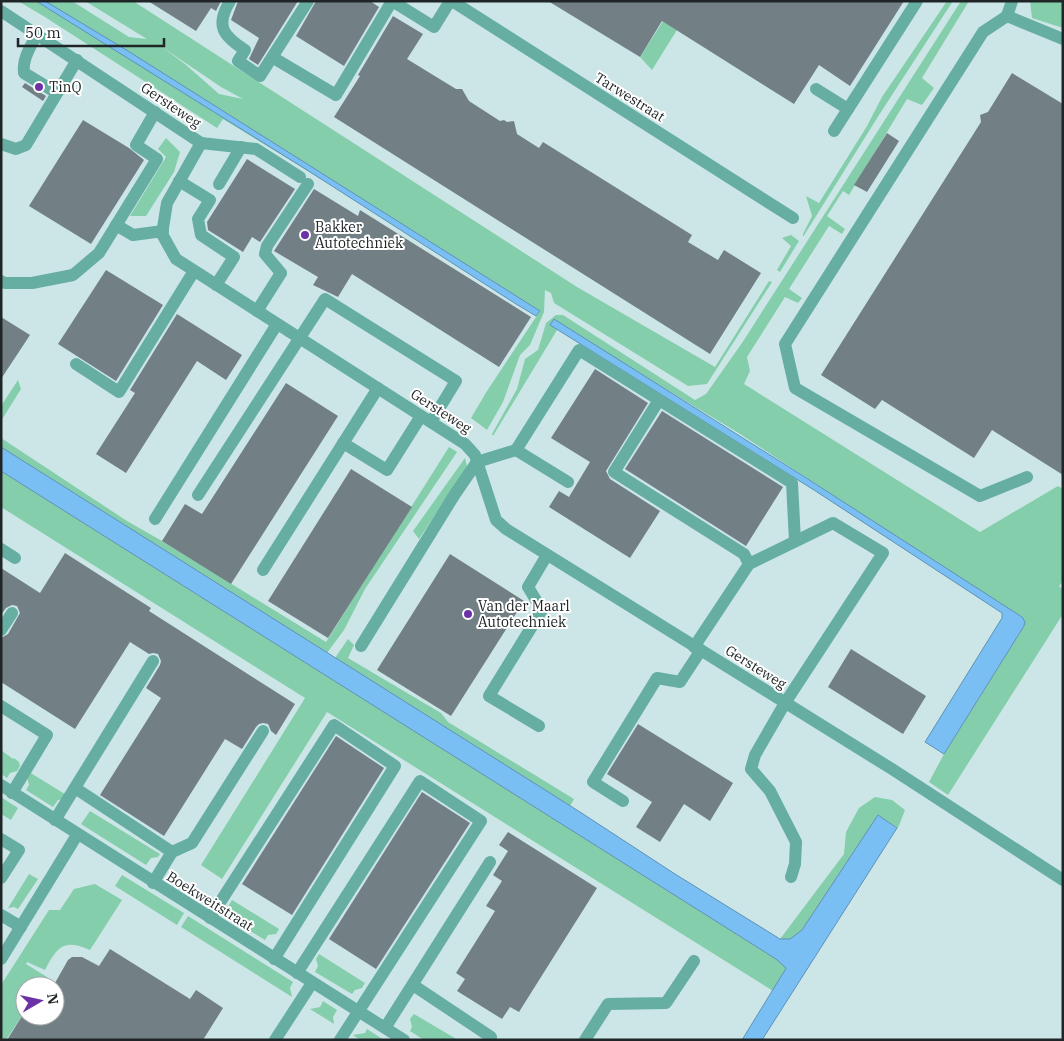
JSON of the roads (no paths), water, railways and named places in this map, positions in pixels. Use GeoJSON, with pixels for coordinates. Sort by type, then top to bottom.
{"type":"FeatureCollection","features":[{"type":"Feature","properties":{"kind":"street"},"geometry":{"type":"LineString","coordinates":[[230,1],[222,14],[223,28],[229,39],[245,50],[238,61],[260,76],[308,1]]}},
{"type":"Feature","properties":{"kind":"street"},"geometry":{"type":"LineString","coordinates":[[277,60],[336,95],[392,1],[434,27],[451,1]]}},
{"type":"Feature","properties":{"kind":"street","name":"Tarwestraat"},"geometry":{"type":"LineString","coordinates":[[451,1],[793,218]]}},
{"type":"Feature","properties":{"kind":"street"},"geometry":{"type":"LineString","coordinates":[[834,131],[917,1]]}},
{"type":"Feature","properties":{"kind":"street"},"geometry":{"type":"LineString","coordinates":[[1012,1],[1007,16],[983,32],[785,344],[795,388],[980,496],[1027,477]]}},
{"type":"Feature","properties":{"kind":"street","name":"Gersteweg"},"geometry":{"type":"LineString","coordinates":[[3,15],[37,34],[201,143],[167,204],[162,234],[176,259],[470,448],[477,462],[491,509],[496,520],[506,529],[786,703],[1063,880]]}},
{"type":"Feature","properties":{"kind":"street"},"geometry":{"type":"LineString","coordinates":[[1007,16],[1063,39]]}},
{"type":"Feature","properties":{"kind":"street"},"geometry":{"type":"LineString","coordinates":[[37,34],[23,66],[24,73],[57,92]]}},
{"type":"Feature","properties":{"kind":"street"},"geometry":{"type":"LineString","coordinates":[[1,144],[16,149],[26,145],[77,60]]}},
{"type":"Feature","properties":{"kind":"street"},"geometry":{"type":"LineString","coordinates":[[816,89],[848,109]]}},
{"type":"Feature","properties":{"kind":"street"},"geometry":{"type":"LineString","coordinates":[[1,281],[5,283],[32,283],[73,275],[99,253],[157,159],[136,145],[155,112]]}},
{"type":"Feature","properties":{"kind":"street"},"geometry":{"type":"LineString","coordinates":[[201,143],[256,149],[304,180],[267,246],[265,254],[281,273],[257,311]]}},
{"type":"Feature","properties":{"kind":"street"},"geometry":{"type":"LineString","coordinates":[[219,184],[241,147]]}},
{"type":"Feature","properties":{"kind":"street"},"geometry":{"type":"LineString","coordinates":[[179,181],[210,200],[198,219],[201,235],[234,257],[216,285]]}},
{"type":"Feature","properties":{"kind":"street"},"geometry":{"type":"LineString","coordinates":[[116,225],[133,235],[163,232]]}},
{"type":"Feature","properties":{"kind":"street"},"geometry":{"type":"LineString","coordinates":[[76,364],[119,392],[194,271]]}},
{"type":"Feature","properties":{"kind":"street"},"geometry":{"type":"LineString","coordinates":[[198,495],[324,299],[456,381],[387,470],[343,443]]}},
{"type":"Feature","properties":{"kind":"street"},"geometry":{"type":"LineString","coordinates":[[155,519],[277,324]]}},
{"type":"Feature","properties":{"kind":"street"},"geometry":{"type":"LineString","coordinates":[[361,646],[455,494],[477,462],[516,450],[579,350],[792,483],[795,541]]}},
{"type":"Feature","properties":{"kind":"street"},"geometry":{"type":"LineString","coordinates":[[263,570],[378,388]]}},
{"type":"Feature","properties":{"kind":"street"},"geometry":{"type":"LineString","coordinates":[[659,400],[614,472],[744,554],[749,564]]}},
{"type":"Feature","properties":{"kind":"street"},"geometry":{"type":"LineString","coordinates":[[516,450],[568,482]]}},
{"type":"Feature","properties":{"kind":"street"},"geometry":{"type":"LineString","coordinates":[[623,801],[592,782],[657,678],[680,682],[749,564],[833,523],[883,553],[786,703],[755,755],[751,769],[770,792],[796,842],[795,864],[791,877]]}},
{"type":"Feature","properties":{"kind":"street"},"geometry":{"type":"LineString","coordinates":[[1,549],[15,558]]}},
{"type":"Feature","properties":{"kind":"street"},"geometry":{"type":"LineString","coordinates":[[539,726],[489,696],[542,610],[528,587],[547,555]]}},
{"type":"Feature","properties":{"kind":"street"},"geometry":{"type":"LineString","coordinates":[[1,630],[12,613]]}},
{"type":"Feature","properties":{"kind":"street"},"geometry":{"type":"LineString","coordinates":[[55,820],[153,661]]}},
{"type":"Feature","properties":{"kind":"street"},"geometry":{"type":"LineString","coordinates":[[1,706],[47,735],[12,793]]}},
{"type":"Feature","properties":{"kind":"street"},"geometry":{"type":"LineString","coordinates":[[210,918],[334,725],[395,766],[274,959]]}},
{"type":"Feature","properties":{"kind":"street"},"geometry":{"type":"LineString","coordinates":[[153,883],[172,852],[192,843],[263,731]]}},
{"type":"Feature","properties":{"kind":"street"},"geometry":{"type":"LineString","coordinates":[[297,973],[420,781],[481,821],[340,1040]]}},
{"type":"Feature","properties":{"kind":"street","name":"Boekweitstraat"},"geometry":{"type":"LineString","coordinates":[[1,785],[77,835],[404,1040]]}},
{"type":"Feature","properties":{"kind":"street"},"geometry":{"type":"LineString","coordinates":[[75,788],[172,852]]}},
{"type":"Feature","properties":{"kind":"street"},"geometry":{"type":"LineString","coordinates":[[1,959],[77,835]]}},
{"type":"Feature","properties":{"kind":"street"},"geometry":{"type":"LineString","coordinates":[[1,839],[19,850],[1,878]]}},
{"type":"Feature","properties":{"kind":"street"},"geometry":{"type":"LineString","coordinates":[[385,1028],[490,862]]}},
{"type":"Feature","properties":{"kind":"street"},"geometry":{"type":"LineString","coordinates":[[1,915],[21,927]]}},
{"type":"Feature","properties":{"kind":"street"},"geometry":{"type":"LineString","coordinates":[[585,1040],[608,1004],[666,1003],[694,961]]}},
{"type":"Feature","properties":{"kind":"street"},"geometry":{"type":"LineString","coordinates":[[275,1040],[312,982]]}},
{"type":"Feature","properties":{"kind":"street"},"geometry":{"type":"LineString","coordinates":[[413,985],[491,1037],[490,1040]]}},
{"type":"Feature","properties":{"kind":"water"},"geometry":{"type":"Polygon","coordinates":[[[36,1],[45,1],[128,51],[540,311],[536,316],[516,304],[307,170],[36,1]]]}},
{"type":"Feature","properties":{"kind":"water"},"geometry":{"type":"Polygon","coordinates":[[[554,319],[1022,617],[1025,622],[1024,626],[944,754],[925,742],[1002,618],[1002,613],[814,490],[550,325],[554,319]]]}},
{"type":"Feature","properties":{"kind":"water"},"geometry":{"type":"Polygon","coordinates":[[[1,447],[780,939],[790,939],[802,930],[878,815],[897,828],[762,1040],[742,1040],[786,968],[776,959],[1,471],[1,447]]]}},
{"type":"Feature","properties":{"kind":"place","name":"TinQ"},"geometry":{"type":"Point","coordinates":[39,87]}},
{"type":"Feature","properties":{"kind":"place","name":"Bakker Autotechniek"},"geometry":{"type":"Point","coordinates":[305,235]}},
{"type":"Feature","properties":{"kind":"place","name":"Van der Maarl Autotechniek"},"geometry":{"type":"Point","coordinates":[468,614]}}]}
